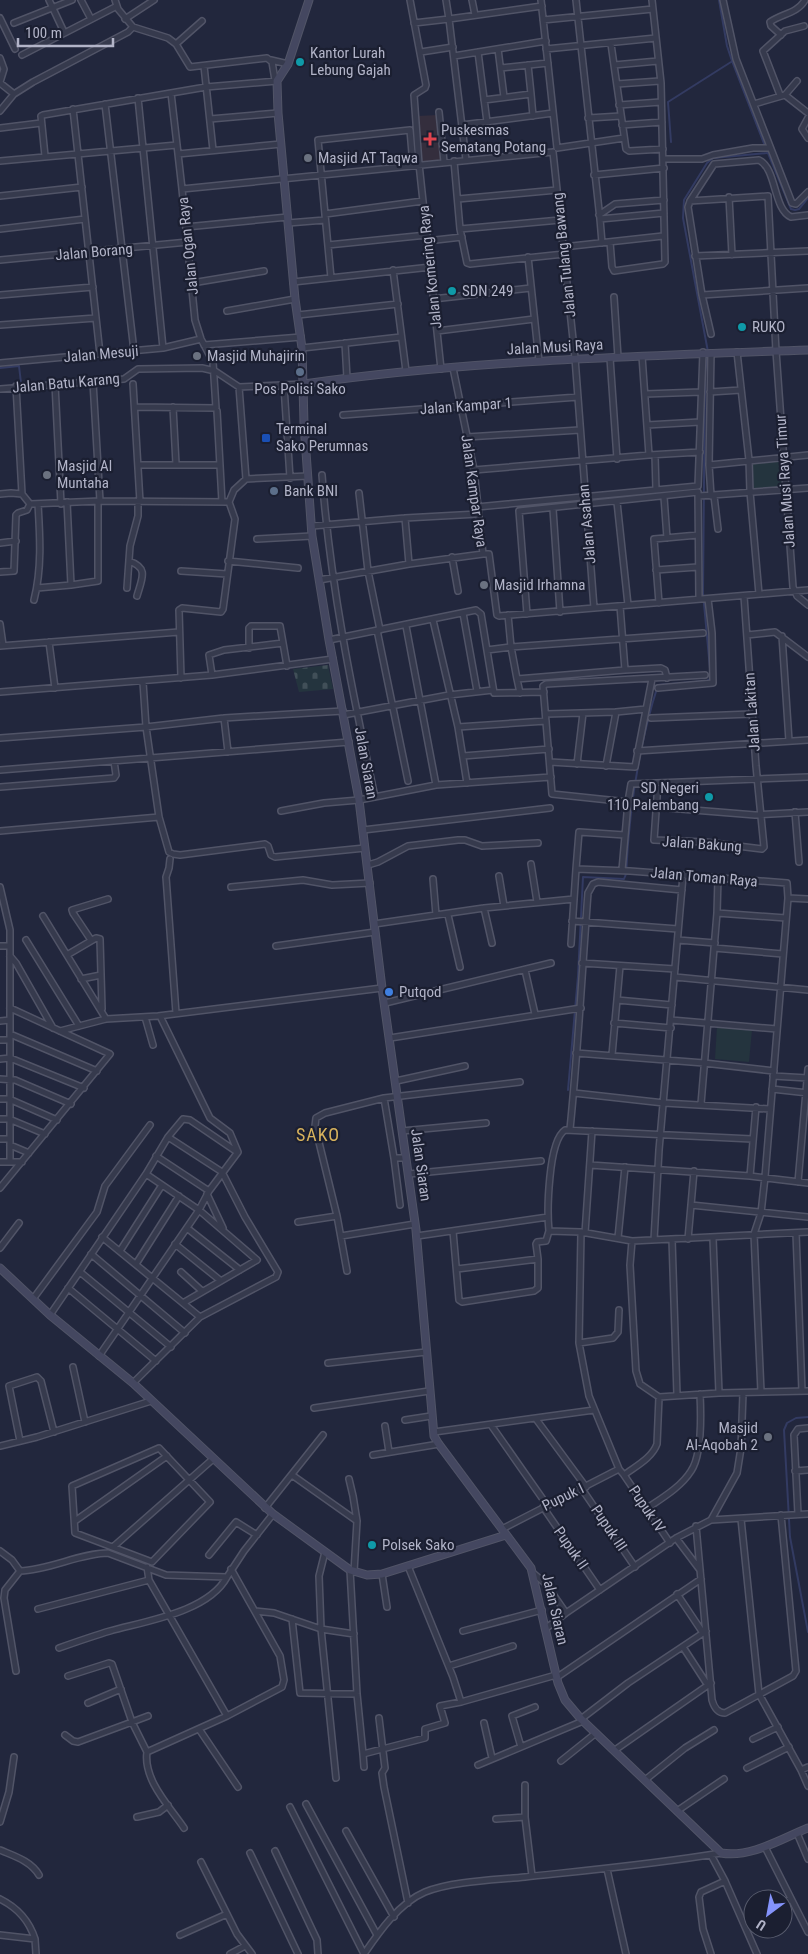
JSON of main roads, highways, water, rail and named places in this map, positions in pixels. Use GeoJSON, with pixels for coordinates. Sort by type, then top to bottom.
{"type":"FeatureCollection","features":[{"type":"Feature","properties":{"kind":"waterway"},"geometry":{"type":"LineString","coordinates":[[719,0],[727,46],[732,61],[791,209],[799,209],[808,198]]}},
{"type":"Feature","properties":{"kind":"waterway"},"geometry":{"type":"LineString","coordinates":[[671,142],[668,102],[731,62]]}},
{"type":"Feature","properties":{"kind":"waterway"},"geometry":{"type":"LineString","coordinates":[[708,352],[683,218],[684,200],[707,163],[713,158],[767,153]]}},
{"type":"Feature","properties":{"kind":"waterway"},"geometry":{"type":"LineString","coordinates":[[707,357],[705,372],[703,593],[710,669]]}},
{"type":"Feature","properties":{"kind":"waterway"},"geometry":{"type":"LineString","coordinates":[[0,368],[19,366],[21,383]]}},
{"type":"Feature","properties":{"kind":"waterway"},"geometry":{"type":"LineString","coordinates":[[521,507],[534,507]]}},
{"type":"Feature","properties":{"kind":"waterway"},"geometry":{"type":"LineString","coordinates":[[568,1090],[578,976],[583,877],[624,879],[626,874],[630,827],[640,755],[658,685],[707,681],[711,678]]}},
{"type":"Feature","properties":{"kind":"waterway"},"geometry":{"type":"LineString","coordinates":[[808,1417],[796,1418],[787,1423],[784,1430],[790,1537],[808,1632]]}},
{"type":"Feature","properties":{"kind":"place","name":"Kantor Lurah Lebung Gajah"},"geometry":{"type":"Point","coordinates":[300,62]}},
{"type":"Feature","properties":{"kind":"place","name":"Puskesmas Sematang Potang"},"geometry":{"type":"Point","coordinates":[430,139]}},
{"type":"Feature","properties":{"kind":"place","name":"Masjid AT Taqwa"},"geometry":{"type":"Point","coordinates":[308,158]}},
{"type":"Feature","properties":{"kind":"place","name":"SDN 249"},"geometry":{"type":"Point","coordinates":[452,291]}},
{"type":"Feature","properties":{"kind":"place","name":"RUKO"},"geometry":{"type":"Point","coordinates":[742,327]}},
{"type":"Feature","properties":{"kind":"place","name":"Masjid Muhajirin"},"geometry":{"type":"Point","coordinates":[197,356]}},
{"type":"Feature","properties":{"kind":"place","name":"Pos Polisi Sako"},"geometry":{"type":"Point","coordinates":[300,372]}},
{"type":"Feature","properties":{"kind":"place","name":"Terminal Sako Perumnas"},"geometry":{"type":"Point","coordinates":[266,438]}},
{"type":"Feature","properties":{"kind":"place","name":"Masjid Al Muntaha"},"geometry":{"type":"Point","coordinates":[47,475]}},
{"type":"Feature","properties":{"kind":"place","name":"Bank BNI"},"geometry":{"type":"Point","coordinates":[274,491]}},
{"type":"Feature","properties":{"kind":"place","name":"Masjid Irhamna"},"geometry":{"type":"Point","coordinates":[484,585]}},
{"type":"Feature","properties":{"kind":"place","name":"SD Negeri 110 Palembang"},"geometry":{"type":"Point","coordinates":[709,797]}},
{"type":"Feature","properties":{"kind":"place","name":"Putqod"},"geometry":{"type":"Point","coordinates":[389,992]}},
{"type":"Feature","properties":{"kind":"place","name":"Masjid Al-Aqobah 2"},"geometry":{"type":"Point","coordinates":[768,1437]}},
{"type":"Feature","properties":{"kind":"place","name":"Polsek Sako"},"geometry":{"type":"Point","coordinates":[372,1545]}},
{"type":"Feature","properties":{"kind":"district","name":"SAKO"},"geometry":{"type":"Point","coordinates":[318,1134]}}]}
